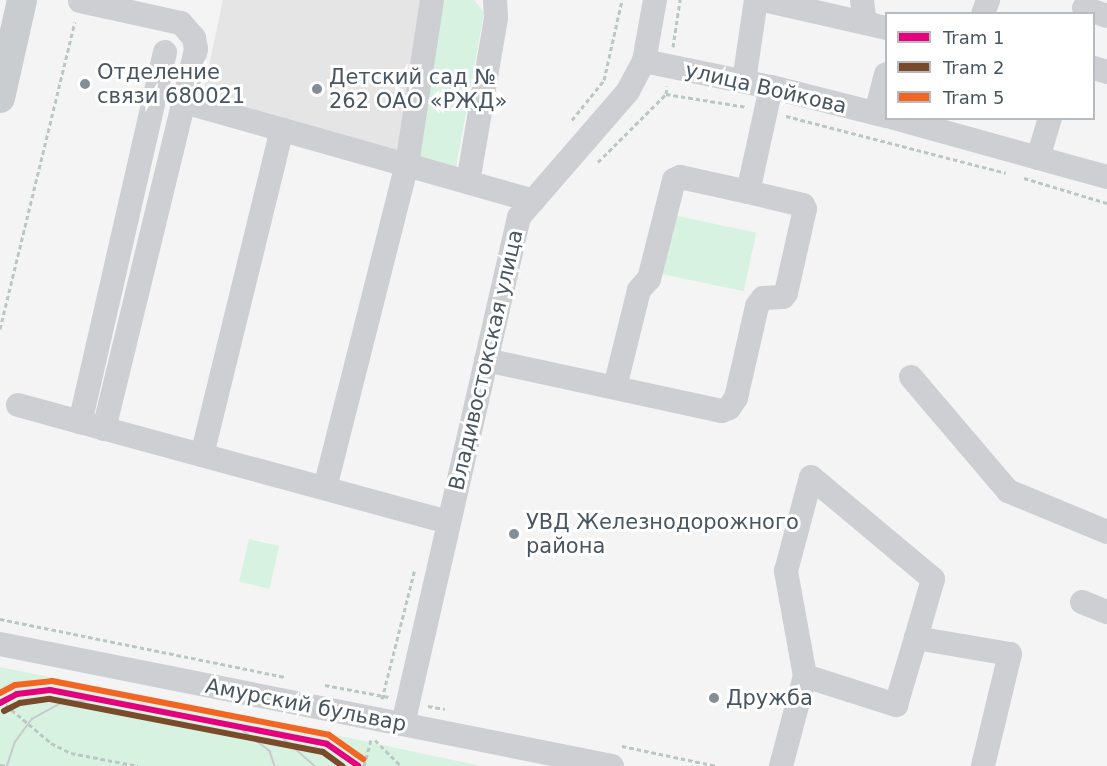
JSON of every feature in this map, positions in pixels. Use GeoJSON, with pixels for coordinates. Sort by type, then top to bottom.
{"type":"FeatureCollection","features":[{"type":"Feature","properties":{"kind":"main road"},"geometry":{"type":"LineString","coordinates":[[0,99],[22,0]]}},
{"type":"Feature","properties":{"kind":"street"},"geometry":{"type":"LineString","coordinates":[[325,488],[407,165],[432,0]]}},
{"type":"Feature","properties":{"kind":"street"},"geometry":{"type":"LineString","coordinates":[[468,182],[496,18],[495,0]]}},
{"type":"Feature","properties":{"kind":"street","name":"Владивостокская улица"},"geometry":{"type":"LineString","coordinates":[[403,724],[519,217],[628,91],[644,61],[655,0]]}},
{"type":"Feature","properties":{"kind":"street"},"geometry":{"type":"LineString","coordinates":[[744,81],[756,0]]}},
{"type":"Feature","properties":{"kind":"street"},"geometry":{"type":"LineString","coordinates":[[764,0],[871,17]]}},
{"type":"Feature","properties":{"kind":"street"},"geometry":{"type":"LineString","coordinates":[[80,1],[181,23],[194,38],[196,49],[104,429]]}},
{"type":"Feature","properties":{"kind":"street"},"geometry":{"type":"LineString","coordinates":[[81,422],[165,52]]}},
{"type":"Feature","properties":{"kind":"street","name":"улица Войкова"},"geometry":{"type":"LineString","coordinates":[[644,61],[771,87],[885,116]]}},
{"type":"Feature","properties":{"kind":"street"},"geometry":{"type":"LineString","coordinates":[[748,192],[771,87]]}},
{"type":"Feature","properties":{"kind":"street"},"geometry":{"type":"LineString","coordinates":[[184,102],[533,201]]}},
{"type":"Feature","properties":{"kind":"street","name":"улица Войкова"},"geometry":{"type":"LineString","coordinates":[[911,120],[949,126],[1038,158],[1107,177]]}},
{"type":"Feature","properties":{"kind":"street"},"geometry":{"type":"LineString","coordinates":[[1038,158],[1049,120]]}},
{"type":"Feature","properties":{"kind":"street"},"geometry":{"type":"LineString","coordinates":[[202,455],[282,130]]}},
{"type":"Feature","properties":{"kind":"street"},"geometry":{"type":"LineString","coordinates":[[486,360],[722,411],[736,398],[758,306],[763,298],[783,297],[786,293],[805,208],[748,192],[680,177],[674,180],[649,279],[639,291],[615,387]]}},
{"type":"Feature","properties":{"kind":"street"},"geometry":{"type":"LineString","coordinates":[[911,377],[1008,491],[1107,532]]}},
{"type":"Feature","properties":{"kind":"street"},"geometry":{"type":"LineString","coordinates":[[18,405],[449,522]]}},
{"type":"Feature","properties":{"kind":"street"},"geometry":{"type":"LineString","coordinates":[[781,766],[805,676],[786,571],[812,477],[933,579],[896,705],[805,676]]}},
{"type":"Feature","properties":{"kind":"street"},"geometry":{"type":"LineString","coordinates":[[1082,602],[1107,612]]}},
{"type":"Feature","properties":{"kind":"street"},"geometry":{"type":"LineString","coordinates":[[916,638],[1010,654],[983,766]]}},
{"type":"Feature","properties":{"kind":"street","name":"Амурский бульвар"},"geometry":{"type":"LineString","coordinates":[[0,644],[612,766]]}},
{"type":"Feature","properties":{"kind":"path"},"geometry":{"type":"LineString","coordinates":[[596,164],[666,94],[680,0]]}},
{"type":"Feature","properties":{"kind":"path"},"geometry":{"type":"LineString","coordinates":[[0,329],[80,1]]}},
{"type":"Feature","properties":{"kind":"path"},"geometry":{"type":"LineString","coordinates":[[666,94],[765,111],[1107,203]]}},
{"type":"Feature","properties":{"kind":"path"},"geometry":{"type":"LineString","coordinates":[[427,705],[430,694]]}},
{"type":"Feature","properties":{"kind":"path"},"geometry":{"type":"LineString","coordinates":[[0,700],[51,743],[71,753],[138,766]]}},
{"type":"Feature","properties":{"kind":"path"},"geometry":{"type":"LineString","coordinates":[[364,766],[372,736],[401,766]]}},
{"type":"Feature","properties":{"kind":"path"},"geometry":{"type":"LineString","coordinates":[[102,766],[104,759]]}},
{"type":"Feature","properties":{"kind":"path"},"geometry":{"type":"LineString","coordinates":[[0,765],[7,766]]}},
{"type":"Feature","properties":{"kind":"path"},"geometry":{"type":"LineString","coordinates":[[701,766],[717,766]]}},
{"type":"Feature","properties":{"kind":"shaded area","name":"Детский сад № 262 ОАО «РЖД»"},"geometry":{"type":"Polygon","coordinates":[[[223,0],[443,0],[420,160],[201,103],[223,0]]]}},
{"type":"Feature","properties":{"kind":"green space"},"geometry":{"type":"Polygon","coordinates":[[[443,0],[474,0],[484,13],[456,168],[420,160],[443,0]]]}},
{"type":"Feature","properties":{"kind":"green space"},"geometry":{"type":"Polygon","coordinates":[[[673,215],[756,233],[744,291],[661,274],[673,215]]]}},
{"type":"Feature","properties":{"kind":"green space"},"geometry":{"type":"Polygon","coordinates":[[[249,539],[279,546],[269,589],[239,582],[249,539]]]}},
{"type":"Feature","properties":{"kind":"green space"},"geometry":{"type":"Polygon","coordinates":[[[0,667],[359,740],[481,766],[0,766],[0,667]]]}},
{"type":"Feature","properties":{"kind":"tram line","name":"5"},"geometry":{"type":"LineString","coordinates":[[0,693],[15,685],[52,681],[329,735],[363,759]]}},
{"type":"Feature","properties":{"kind":"tram line","name":"1"},"geometry":{"type":"LineString","coordinates":[[0,703],[17,694],[50,690],[327,744],[358,766]]}},
{"type":"Feature","properties":{"kind":"tram line","name":"2"},"geometry":{"type":"LineString","coordinates":[[4,711],[20,703],[50,699],[323,752],[342,766]]}},
{"type":"Feature","properties":{"kind":"tram line"},"geometry":{"type":"LineString","coordinates":[[7,766],[15,742],[32,719],[63,702],[100,700]]}},
{"type":"Feature","properties":{"kind":"tram line"},"geometry":{"type":"LineString","coordinates":[[237,726],[270,751],[275,766]]}},
{"type":"Feature","properties":{"kind":"tram line"},"geometry":{"type":"LineString","coordinates":[[280,735],[327,744],[358,766]]}},
{"type":"Feature","properties":{"kind":"tram line"},"geometry":{"type":"LineString","coordinates":[[282,737],[315,766]]}},
{"type":"Feature","properties":{"kind":"place","name":"Отделение связи 680021"},"geometry":{"type":"Point","coordinates":[85,84]}},
{"type":"Feature","properties":{"kind":"place","name":"Детский сад № 262 ОАО «РЖД»"},"geometry":{"type":"Point","coordinates":[317,89]}},
{"type":"Feature","properties":{"kind":"place","name":"УВД Железнодорожного района"},"geometry":{"type":"Point","coordinates":[514,534]}},
{"type":"Feature","properties":{"kind":"place","name":"Дружба"},"geometry":{"type":"Point","coordinates":[714,698]}}]}
